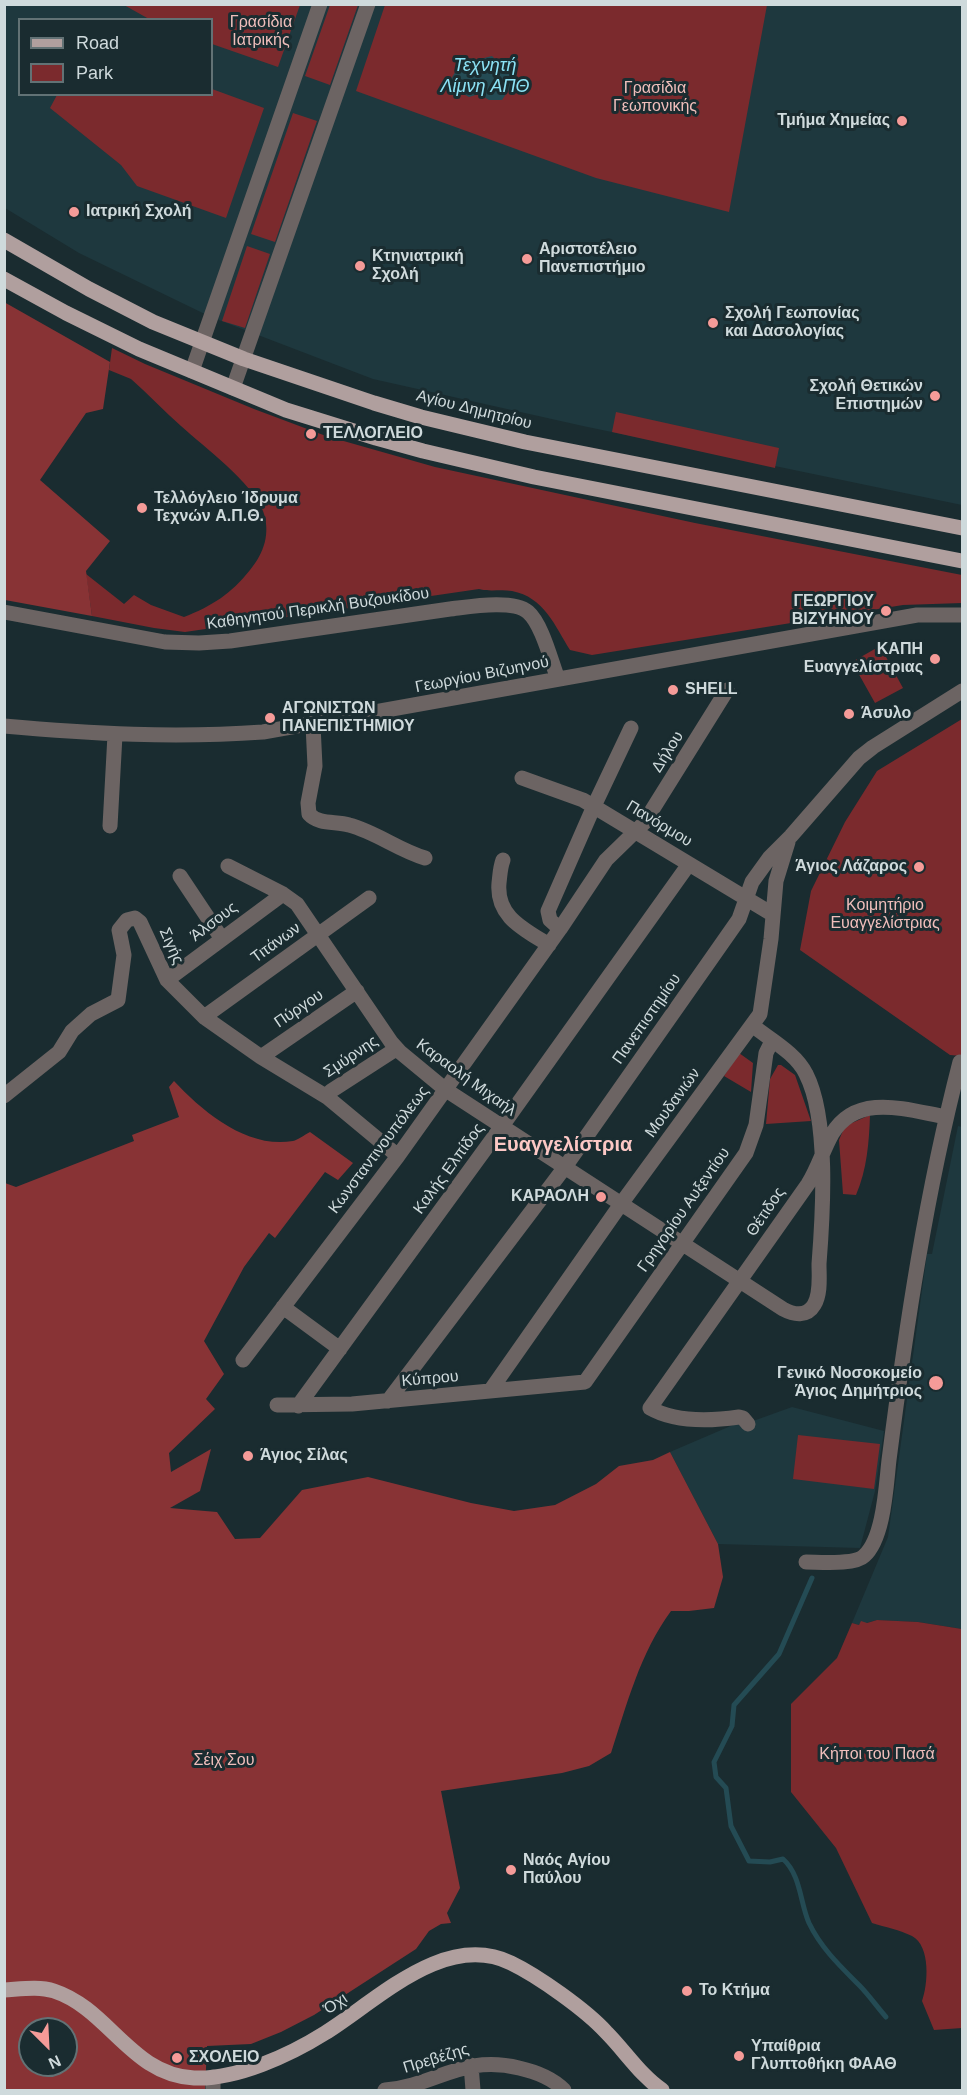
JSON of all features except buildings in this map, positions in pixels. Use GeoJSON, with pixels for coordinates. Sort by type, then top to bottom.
{"type":"FeatureCollection","features":[{"type":"Feature","properties":{"kind":"main road","name":"Αγίου Δημητρίου"},"geometry":{"type":"LineString","coordinates":[[4,240],[153,322],[244,359],[336,391],[469,429],[567,451],[963,528]]}},
{"type":"Feature","properties":{"kind":"main road"},"geometry":{"type":"LineString","coordinates":[[4,279],[116,338],[286,410],[321,422],[434,454],[544,479],[963,561]]}},
{"type":"Feature","properties":{"kind":"main road","name":"Όχι"},"geometry":{"type":"LineString","coordinates":[[4,1990],[36,1989],[57,1992],[86,2010],[156,2068],[213,2084],[308,2043],[404,1979],[430,1965],[460,1955],[484,1954],[514,1964],[588,2016],[608,2033],[641,2072],[662,2091]]}},
{"type":"Feature","properties":{"kind":"street"},"geometry":{"type":"LineString","coordinates":[[192,371],[320,4]]}},
{"type":"Feature","properties":{"kind":"street"},"geometry":{"type":"LineString","coordinates":[[233,388],[368,4]]}},
{"type":"Feature","properties":{"kind":"street","name":"Καθηγητού Περικλή Βυζουκίδου"},"geometry":{"type":"LineString","coordinates":[[4,612],[145,639],[199,643],[230,641],[450,609],[509,606],[525,609],[535,621],[558,679]]}},
{"type":"Feature","properties":{"kind":"street","name":"Γεωργίου Βιζυηνού"},"geometry":{"type":"LineString","coordinates":[[4,726],[115,735],[221,735],[263,732],[313,725],[917,615],[963,615]]}},
{"type":"Feature","properties":{"kind":"street","name":"Δήλου"},"geometry":{"type":"LineString","coordinates":[[636,830],[652,810],[727,690]]}},
{"type":"Feature","properties":{"kind":"street","name":"Πανεπιστημίου"},"geometry":{"type":"LineString","coordinates":[[388,1401],[565,1167],[736,924],[752,882],[770,857],[859,758],[963,691]]}},
{"type":"Feature","properties":{"kind":"street"},"geometry":{"type":"LineString","coordinates":[[313,725],[315,766],[308,803],[309,814],[317,820],[340,822],[358,827],[397,848],[425,858]]}},
{"type":"Feature","properties":{"kind":"street"},"geometry":{"type":"LineString","coordinates":[[560,929],[550,920],[548,911],[631,728]]}},
{"type":"Feature","properties":{"kind":"street"},"geometry":{"type":"LineString","coordinates":[[110,826],[115,735]]}},
{"type":"Feature","properties":{"kind":"street","name":"Πανόρμου"},"geometry":{"type":"LineString","coordinates":[[522,778],[594,806],[772,914]]}},
{"type":"Feature","properties":{"kind":"street","name":"Κωνσταντινουπόλεως"},"geometry":{"type":"LineString","coordinates":[[243,1360],[398,1156],[549,945],[609,855],[636,830]]}},
{"type":"Feature","properties":{"kind":"street","name":"Μουδανιών"},"geometry":{"type":"LineString","coordinates":[[490,1391],[762,1008],[778,870],[791,836]]}},
{"type":"Feature","properties":{"kind":"street"},"geometry":{"type":"LineString","coordinates":[[503,860],[500,866],[498,890],[505,913],[518,925],[549,945]]}},
{"type":"Feature","properties":{"kind":"street","name":"Καλής Ελπίδος"},"geometry":{"type":"LineString","coordinates":[[298,1406],[689,864]]}},
{"type":"Feature","properties":{"kind":"street","name":"Καραολή Μιχαήλ"},"geometry":{"type":"LineString","coordinates":[[228,866],[283,894],[297,904],[396,1049],[446,1089],[740,1282],[790,1313],[798,1315],[808,1312],[817,1298],[822,1215],[821,1159]]}},
{"type":"Feature","properties":{"kind":"street"},"geometry":{"type":"LineString","coordinates":[[180,876],[222,939]]}},
{"type":"Feature","properties":{"kind":"street","name":"Άλσους"},"geometry":{"type":"LineString","coordinates":[[167,980],[283,894]]}},
{"type":"Feature","properties":{"kind":"street","name":"Τιτάνων"},"geometry":{"type":"LineString","coordinates":[[204,1017],[369,898]]}},
{"type":"Feature","properties":{"kind":"street","name":"Σιγής"},"geometry":{"type":"LineString","coordinates":[[4,1096],[59,1052],[72,1031],[91,1014],[117,1000],[124,955],[119,930],[127,920],[135,918],[140,922],[167,980],[204,1017],[261,1057],[327,1098],[398,1156]]}},
{"type":"Feature","properties":{"kind":"street","name":"Πύργου"},"geometry":{"type":"LineString","coordinates":[[261,1057],[357,991]]}},
{"type":"Feature","properties":{"kind":"street"},"geometry":{"type":"LineString","coordinates":[[752,1025],[797,1061],[808,1078],[818,1119],[821,1159]]}},
{"type":"Feature","properties":{"kind":"street","name":"Γρηγορίου Αυξεντίου"},"geometry":{"type":"LineString","coordinates":[[585,1382],[746,1153],[752,1140],[759,1111],[766,1053],[772,1041]]}},
{"type":"Feature","properties":{"kind":"street","name":"Σμύρνης"},"geometry":{"type":"LineString","coordinates":[[327,1098],[332,1091],[396,1049]]}},
{"type":"Feature","properties":{"kind":"street"},"geometry":{"type":"LineString","coordinates":[[807,1562],[860,1559],[870,1549],[876,1534],[885,1493],[910,1307],[946,1117],[960,1062]]}},
{"type":"Feature","properties":{"kind":"street","name":"Θέτιδος"},"geometry":{"type":"LineString","coordinates":[[748,1424],[739,1417],[710,1420],[684,1418],[666,1415],[651,1408],[808,1184],[831,1135],[840,1123],[867,1108],[886,1107],[946,1117]]}},
{"type":"Feature","properties":{"kind":"street"},"geometry":{"type":"LineString","coordinates":[[283,1307],[340,1349]]}},
{"type":"Feature","properties":{"kind":"street","name":"Κύπρου"},"geometry":{"type":"LineString","coordinates":[[277,1406],[388,1401],[585,1382]]}},
{"type":"Feature","properties":{"kind":"street","name":"Πρεβέζης"},"geometry":{"type":"LineString","coordinates":[[385,2091],[403,2088],[471,2065],[498,2064],[526,2069],[548,2078],[564,2091]]}},
{"type":"Feature","properties":{"kind":"street"},"geometry":{"type":"LineString","coordinates":[[471,2065],[473,2091]]}},
{"type":"Feature","properties":{"kind":"shaded area","name":"Αριστοτέλειο Πανεπιστήμιο"},"geometry":{"type":"Polygon","coordinates":[[[4,5],[962,5],[962,505],[583,426],[373,379],[211,317],[79,253],[5,208],[4,5]]]}},
{"type":"Feature","properties":{"kind":"shaded area","name":"Γενικό Νοσοκομείο Άγιος Δημήτριος"},"geometry":{"type":"Polygon","coordinates":[[[958,1126],[962,1127],[962,1629],[918,1622],[877,1620],[859,1625],[852,1623],[888,1537],[927,1254],[932,1254],[958,1126]]]}},
{"type":"Feature","properties":{"kind":"shaded area"},"geometry":{"type":"Polygon","coordinates":[[[792,1407],[884,1431],[875,1491],[860,1548],[718,1544],[670,1452],[740,1422],[742,1425],[792,1407]]]}},
{"type":"Feature","properties":{"kind":"green space","name":"Γρασίδια Ιατρικής"},"geometry":{"type":"Polygon","coordinates":[[[124,5],[300,5],[278,67],[213,44],[213,18],[147,18],[124,5]]]}},
{"type":"Feature","properties":{"kind":"green space"},"geometry":{"type":"Polygon","coordinates":[[[330,5],[358,5],[330,85],[305,76],[330,5]]]}},
{"type":"Feature","properties":{"kind":"green space","name":"Γρασίδια Γεωπονικής"},"geometry":{"type":"Polygon","coordinates":[[[385,5],[767,5],[729,212],[596,178],[356,91],[385,5]]]}},
{"type":"Feature","properties":{"kind":"green space"},"geometry":{"type":"Polygon","coordinates":[[[213,89],[264,108],[226,218],[137,186],[121,165],[50,108],[56,96],[213,96],[213,89]]]}},
{"type":"Feature","properties":{"kind":"green space"},"geometry":{"type":"Polygon","coordinates":[[[293,113],[317,121],[275,242],[251,234],[293,113]]]}},
{"type":"Feature","properties":{"kind":"green space"},"geometry":{"type":"Polygon","coordinates":[[[247,246],[270,254],[245,328],[222,321],[247,246]]]}},
{"type":"Feature","properties":{"kind":"green space"},"geometry":{"type":"Polygon","coordinates":[[[4,302],[110,362],[103,409],[86,413],[40,480],[110,541],[86,571],[92,616],[5,600],[4,302]]]}},
{"type":"Feature","properties":{"kind":"green space"},"geometry":{"type":"Polygon","coordinates":[[[112,348],[254,409],[326,436],[435,467],[695,523],[962,575],[962,603],[903,605],[592,655],[570,650],[540,606],[523,594],[508,590],[479,589],[185,632],[92,616],[86,574],[124,604],[134,595],[151,605],[184,617],[212,604],[236,586],[259,557],[266,535],[263,511],[249,488],[131,379],[109,370],[112,348]]]}},
{"type":"Feature","properties":{"kind":"green space"},"geometry":{"type":"Polygon","coordinates":[[[616,412],[779,448],[775,468],[612,432],[616,412]]]}},
{"type":"Feature","properties":{"kind":"green space"},"geometry":{"type":"Polygon","coordinates":[[[880,646],[903,688],[875,703],[852,662],[880,646]]]}},
{"type":"Feature","properties":{"kind":"green space","name":"Κοιμητήριο Ευαγγελίστριας"},"geometry":{"type":"Polygon","coordinates":[[[962,719],[962,1056],[950,1055],[800,950],[811,891],[845,822],[877,771],[962,719]]]}},
{"type":"Feature","properties":{"kind":"green space"},"geometry":{"type":"Polygon","coordinates":[[[739,1053],[753,1063],[751,1092],[724,1076],[739,1053]]]}},
{"type":"Feature","properties":{"kind":"green space"},"geometry":{"type":"Polygon","coordinates":[[[778,1065],[795,1075],[811,1121],[766,1124],[770,1079],[778,1065]]]}},
{"type":"Feature","properties":{"kind":"green space","name":"Σέιχ Σου"},"geometry":{"type":"Polygon","coordinates":[[[174,1081],[212,1116],[243,1134],[276,1142],[295,1140],[310,1132],[353,1163],[338,1180],[325,1172],[275,1238],[269,1233],[244,1267],[204,1341],[224,1374],[206,1399],[215,1409],[169,1453],[171,1472],[211,1449],[200,1491],[170,1508],[217,1512],[235,1539],[260,1538],[302,1490],[368,1477],[471,1503],[514,1511],[555,1505],[596,1484],[619,1466],[653,1460],[670,1452],[718,1544],[723,1577],[714,1608],[671,1611],[660,1627],[635,1679],[611,1753],[589,1766],[562,1773],[441,1791],[460,1888],[447,1913],[451,1923],[441,1924],[429,1931],[416,1949],[314,2015],[281,2032],[251,2044],[207,2046],[205,2090],[5,2090],[5,1183],[16,1187],[134,1141],[132,1135],[179,1117],[169,1087],[174,1081]]]}},
{"type":"Feature","properties":{"kind":"green space"},"geometry":{"type":"Polygon","coordinates":[[[870,1115],[867,1156],[860,1185],[856,1195],[843,1194],[839,1140],[845,1126],[870,1115]]]}},
{"type":"Feature","properties":{"kind":"green space"},"geometry":{"type":"Polygon","coordinates":[[[798,1435],[880,1444],[874,1489],[793,1479],[798,1435]]]}},
{"type":"Feature","properties":{"kind":"green space","name":"Κήποι του Πασά"},"geometry":{"type":"Polygon","coordinates":[[[877,1620],[918,1622],[962,1629],[962,2028],[934,2030],[922,2001],[926,1986],[926,1966],[918,1941],[897,1930],[872,1923],[836,1848],[791,1792],[791,1704],[837,1658],[852,1623],[859,1625],[861,1621],[867,1623],[877,1620]]]}},
{"type":"Feature","properties":{"kind":"water","name":"Τεχνητή Λίμνη ΑΠΘ"},"geometry":{"type":"Polygon","coordinates":[[[492,56],[500,64],[513,68],[515,81],[502,100],[489,100],[479,94],[469,97],[458,91],[451,79],[460,64],[492,56]]]}},
{"type":"Feature","properties":{"kind":"waterway"},"geometry":{"type":"LineString","coordinates":[[812,1578],[779,1654],[734,1705],[732,1726],[714,1762],[716,1777],[726,1788],[731,1826],[749,1861],[770,1862],[783,1859],[797,1881],[806,1915],[819,1941],[886,2017]]}},
{"type":"Feature","properties":{"kind":"place","name":"Τμήμα Χημείας"},"geometry":{"type":"Point","coordinates":[902,121]}},
{"type":"Feature","properties":{"kind":"place","name":"Ιατρική Σχολή"},"geometry":{"type":"Point","coordinates":[74,212]}},
{"type":"Feature","properties":{"kind":"place","name":"Αριστοτέλειο Πανεπιστήμιο"},"geometry":{"type":"Point","coordinates":[527,259]}},
{"type":"Feature","properties":{"kind":"place","name":"Κτηνιατρική Σχολή"},"geometry":{"type":"Point","coordinates":[360,266]}},
{"type":"Feature","properties":{"kind":"place","name":"Σχολή Γεωπονίας και Δασολογίας"},"geometry":{"type":"Point","coordinates":[713,323]}},
{"type":"Feature","properties":{"kind":"place","name":"Σχολή Θετικών Επιστημών"},"geometry":{"type":"Point","coordinates":[935,396]}},
{"type":"Feature","properties":{"kind":"place","name":"ΤΕΛΛΟΓΛΕΙΟ"},"geometry":{"type":"Point","coordinates":[311,434]}},
{"type":"Feature","properties":{"kind":"place","name":"Τελλόγλειο Ίδρυμα Τεχνών Α.Π.Θ."},"geometry":{"type":"Point","coordinates":[142,508]}},
{"type":"Feature","properties":{"kind":"place","name":"ΓΕΩΡΓΙΟΥ ΒΙΖΥΗΝΟΥ"},"geometry":{"type":"Point","coordinates":[886,611]}},
{"type":"Feature","properties":{"kind":"place","name":"ΚΑΠΗ Ευαγγελίστριας"},"geometry":{"type":"Point","coordinates":[935,659]}},
{"type":"Feature","properties":{"kind":"place","name":"SHELL"},"geometry":{"type":"Point","coordinates":[673,690]}},
{"type":"Feature","properties":{"kind":"place","name":"Άσυλο"},"geometry":{"type":"Point","coordinates":[849,714]}},
{"type":"Feature","properties":{"kind":"place","name":"ΑΓΩΝΙΣΤΩΝ ΠΑΝΕΠΙΣΤΗΜΙΟΥ"},"geometry":{"type":"Point","coordinates":[270,718]}},
{"type":"Feature","properties":{"kind":"place","name":"Άγιος Λάζαρος"},"geometry":{"type":"Point","coordinates":[919,867]}},
{"type":"Feature","properties":{"kind":"place","name":"ΚΑΡΑΟΛΗ"},"geometry":{"type":"Point","coordinates":[601,1197]}},
{"type":"Feature","properties":{"kind":"place","name":"Γενικό Νοσοκομείο Άγιος Δημήτριος"},"geometry":{"type":"Point","coordinates":[936,1383]}},
{"type":"Feature","properties":{"kind":"place","name":"Άγιος Σίλας"},"geometry":{"type":"Point","coordinates":[248,1456]}},
{"type":"Feature","properties":{"kind":"place","name":"Ναός Αγίου Παύλου"},"geometry":{"type":"Point","coordinates":[511,1870]}},
{"type":"Feature","properties":{"kind":"place","name":"Το Κτήμα"},"geometry":{"type":"Point","coordinates":[687,1991]}},
{"type":"Feature","properties":{"kind":"place","name":"Υπαίθρια Γλυπτοθήκη ΦΑΑΘ"},"geometry":{"type":"Point","coordinates":[739,2056]}},
{"type":"Feature","properties":{"kind":"place","name":"ΣΧΟΛΕΙΟ"},"geometry":{"type":"Point","coordinates":[177,2058]}},
{"type":"Feature","properties":{"kind":"district","name":"Ευαγγελίστρια"},"geometry":{"type":"Point","coordinates":[563,1145]}}]}
